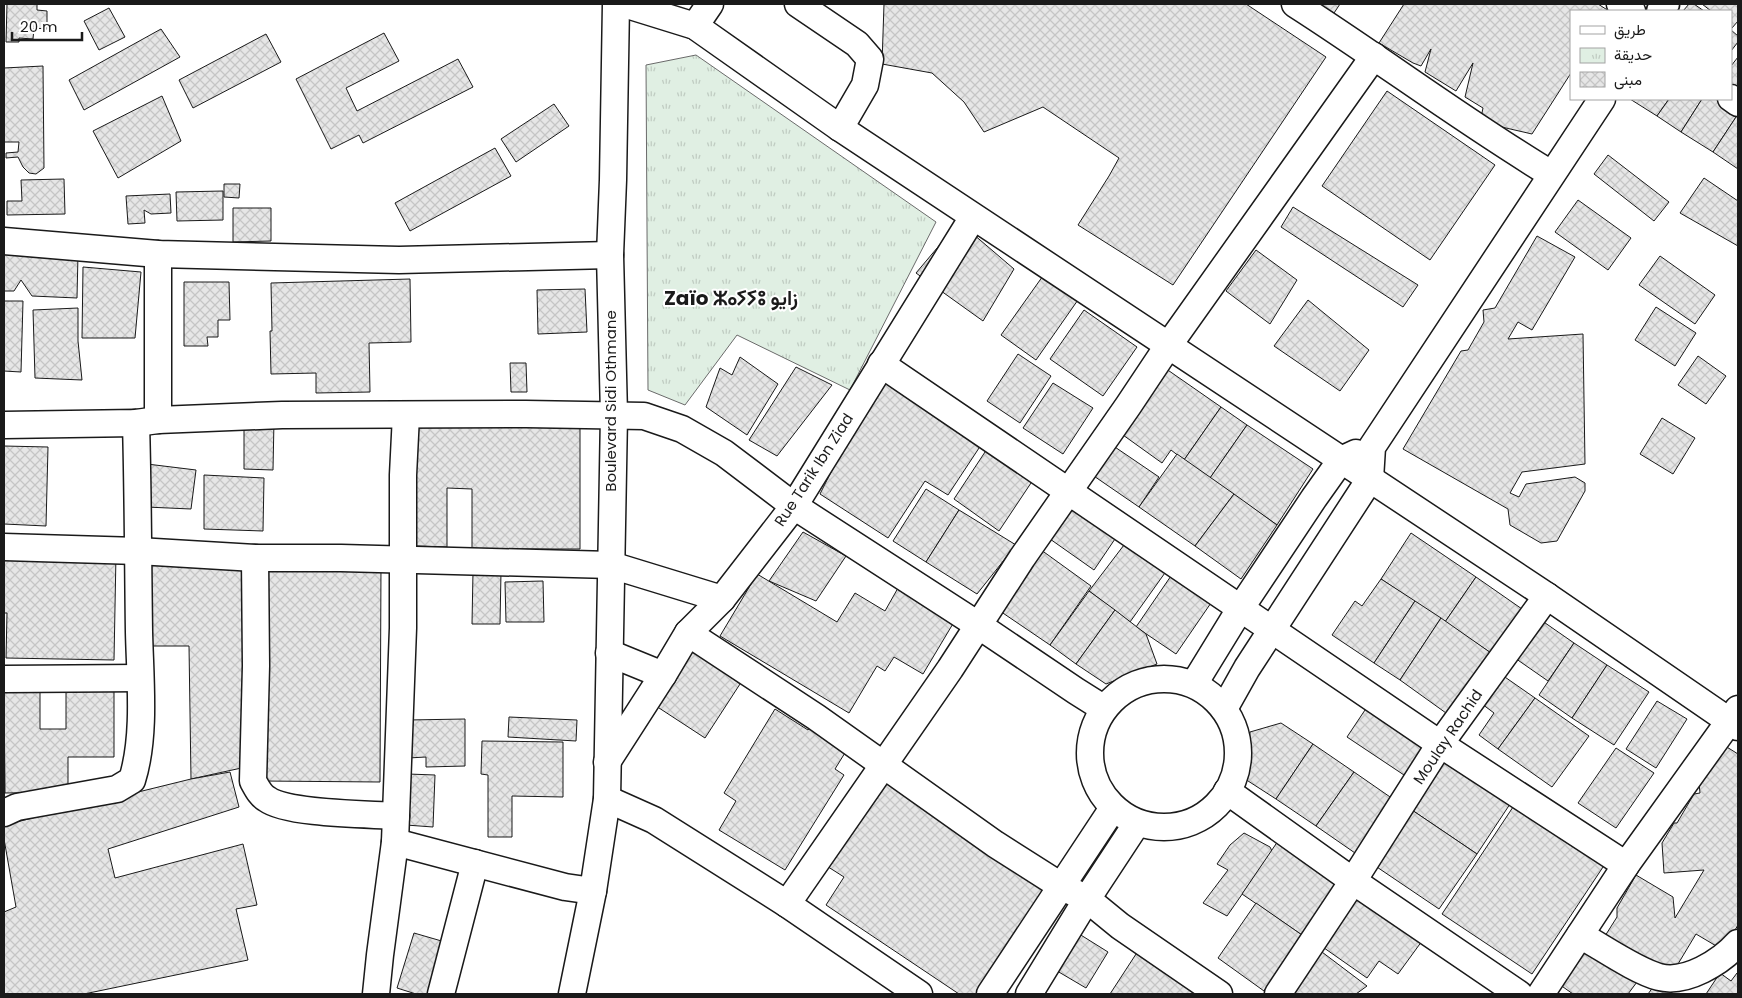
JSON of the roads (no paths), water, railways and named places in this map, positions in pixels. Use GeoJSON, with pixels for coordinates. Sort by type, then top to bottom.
{"type":"FeatureCollection","features":[{"type":"Feature","properties":{"kind":"street","name":"Boulevard Sidi Othmane"},"geometry":{"type":"LineString","coordinates":[[572,994],[593,891],[607,799],[614,415],[610,255],[614,171],[616,4]]}},
{"type":"Feature","properties":{"kind":"street"},"geometry":{"type":"LineString","coordinates":[[624,4],[695,26],[840,128],[973,217],[1735,719],[1626,865],[1541,994]]}},
{"type":"Feature","properties":{"kind":"street"},"geometry":{"type":"LineString","coordinates":[[695,26],[710,4]]}},
{"type":"Feature","properties":{"kind":"street"},"geometry":{"type":"LineString","coordinates":[[798,4],[857,44],[870,59],[865,85],[840,128]]}},
{"type":"Feature","properties":{"kind":"street"},"geometry":{"type":"LineString","coordinates":[[1295,4],[1374,56],[1496,141],[1551,174]]}},
{"type":"Feature","properties":{"kind":"street"},"geometry":{"type":"LineString","coordinates":[[787,904],[884,765],[1168,346],[1374,56]]}},
{"type":"Feature","properties":{"kind":"street"},"geometry":{"type":"LineString","coordinates":[[1224,709],[1247,668],[1370,478],[1372,447],[1601,100]]}},
{"type":"Feature","properties":{"kind":"street","name":"Rue Tarik Ibn Ziad"},"geometry":{"type":"LineString","coordinates":[[607,762],[663,676],[688,633],[722,599],[794,506],[973,217]]}},
{"type":"Feature","properties":{"kind":"street"},"geometry":{"type":"LineString","coordinates":[[4,241],[158,254],[399,260],[610,255]]}},
{"type":"Feature","properties":{"kind":"street"},"geometry":{"type":"LineString","coordinates":[[4,813],[17,807],[102,790],[117,789],[132,780],[140,744],[139,496],[147,421],[158,254]]}},
{"type":"Feature","properties":{"kind":"street"},"geometry":{"type":"LineString","coordinates":[[881,364],[1440,744],[1626,865]]}},
{"type":"Feature","properties":{"kind":"street"},"geometry":{"type":"LineString","coordinates":[[376,994],[395,842],[403,628],[403,475],[406,415]]}},
{"type":"Feature","properties":{"kind":"street"},"geometry":{"type":"LineString","coordinates":[[4,424],[282,416],[644,416],[682,429],[724,453],[794,506],[1104,708]]}},
{"type":"Feature","properties":{"kind":"street"},"geometry":{"type":"LineString","coordinates":[[1194,684],[1240,609],[1341,460],[1372,447]]}},
{"type":"Feature","properties":{"kind":"street"},"geometry":{"type":"LineString","coordinates":[[4,547],[138,551],[255,558],[611,565],[722,599]]}},
{"type":"Feature","properties":{"kind":"street"},"geometry":{"type":"LineString","coordinates":[[255,558],[256,666],[253,781],[260,794],[268,801],[285,807],[396,816]]}},
{"type":"Feature","properties":{"kind":"street","name":"Moulay Rachid"},"geometry":{"type":"LineString","coordinates":[[1278,994],[1440,744],[1547,596]]}},
{"type":"Feature","properties":{"kind":"street"},"geometry":{"type":"LineString","coordinates":[[688,633],[816,717],[996,844],[1061,886],[1087,899],[1120,926],[1219,994]]}},
{"type":"Feature","properties":{"kind":"street"},"geometry":{"type":"LineString","coordinates":[[609,654],[663,676]]}},
{"type":"Feature","properties":{"kind":"street"},"geometry":{"type":"LineString","coordinates":[[4,679],[140,678]]}},
{"type":"Feature","properties":{"kind":"street"},"geometry":{"type":"LineString","coordinates":[[1170,678],[1194,684],[1210,695],[1224,709],[1232,724],[1237,741],[1238,758],[1235,776],[1228,791],[1214,807],[1198,819],[1178,826],[1157,827],[1137,822],[1113,808],[1096,786],[1089,760],[1092,732],[1104,708],[1122,690],[1145,680],[1170,678]]}},
{"type":"Feature","properties":{"kind":"street"},"geometry":{"type":"LineString","coordinates":[[1228,791],[1353,881],[1519,994]]}},
{"type":"Feature","properties":{"kind":"street"},"geometry":{"type":"LineString","coordinates":[[607,799],[654,820],[787,904],[919,994]]}},
{"type":"Feature","properties":{"kind":"street"},"geometry":{"type":"LineString","coordinates":[[990,994],[1113,808]]}},
{"type":"Feature","properties":{"kind":"street"},"geometry":{"type":"LineString","coordinates":[[1029,994],[1137,822]]}},
{"type":"Feature","properties":{"kind":"street"},"geometry":{"type":"LineString","coordinates":[[395,842],[565,887],[593,891]]}},
{"type":"Feature","properties":{"kind":"street"},"geometry":{"type":"LineString","coordinates":[[441,994],[475,863]]}},
{"type":"Feature","properties":{"kind":"street"},"geometry":{"type":"LineString","coordinates":[[1580,935],[1640,969],[1658,977],[1668,978],[1687,975],[1715,963],[1730,952],[1738,943]]}},
{"type":"Feature","properties":{"kind":"district","name":"Zaïo ⵣⴰⵢⵢⵓ زايو"},"geometry":{"type":"Point","coordinates":[731,298]}}]}
